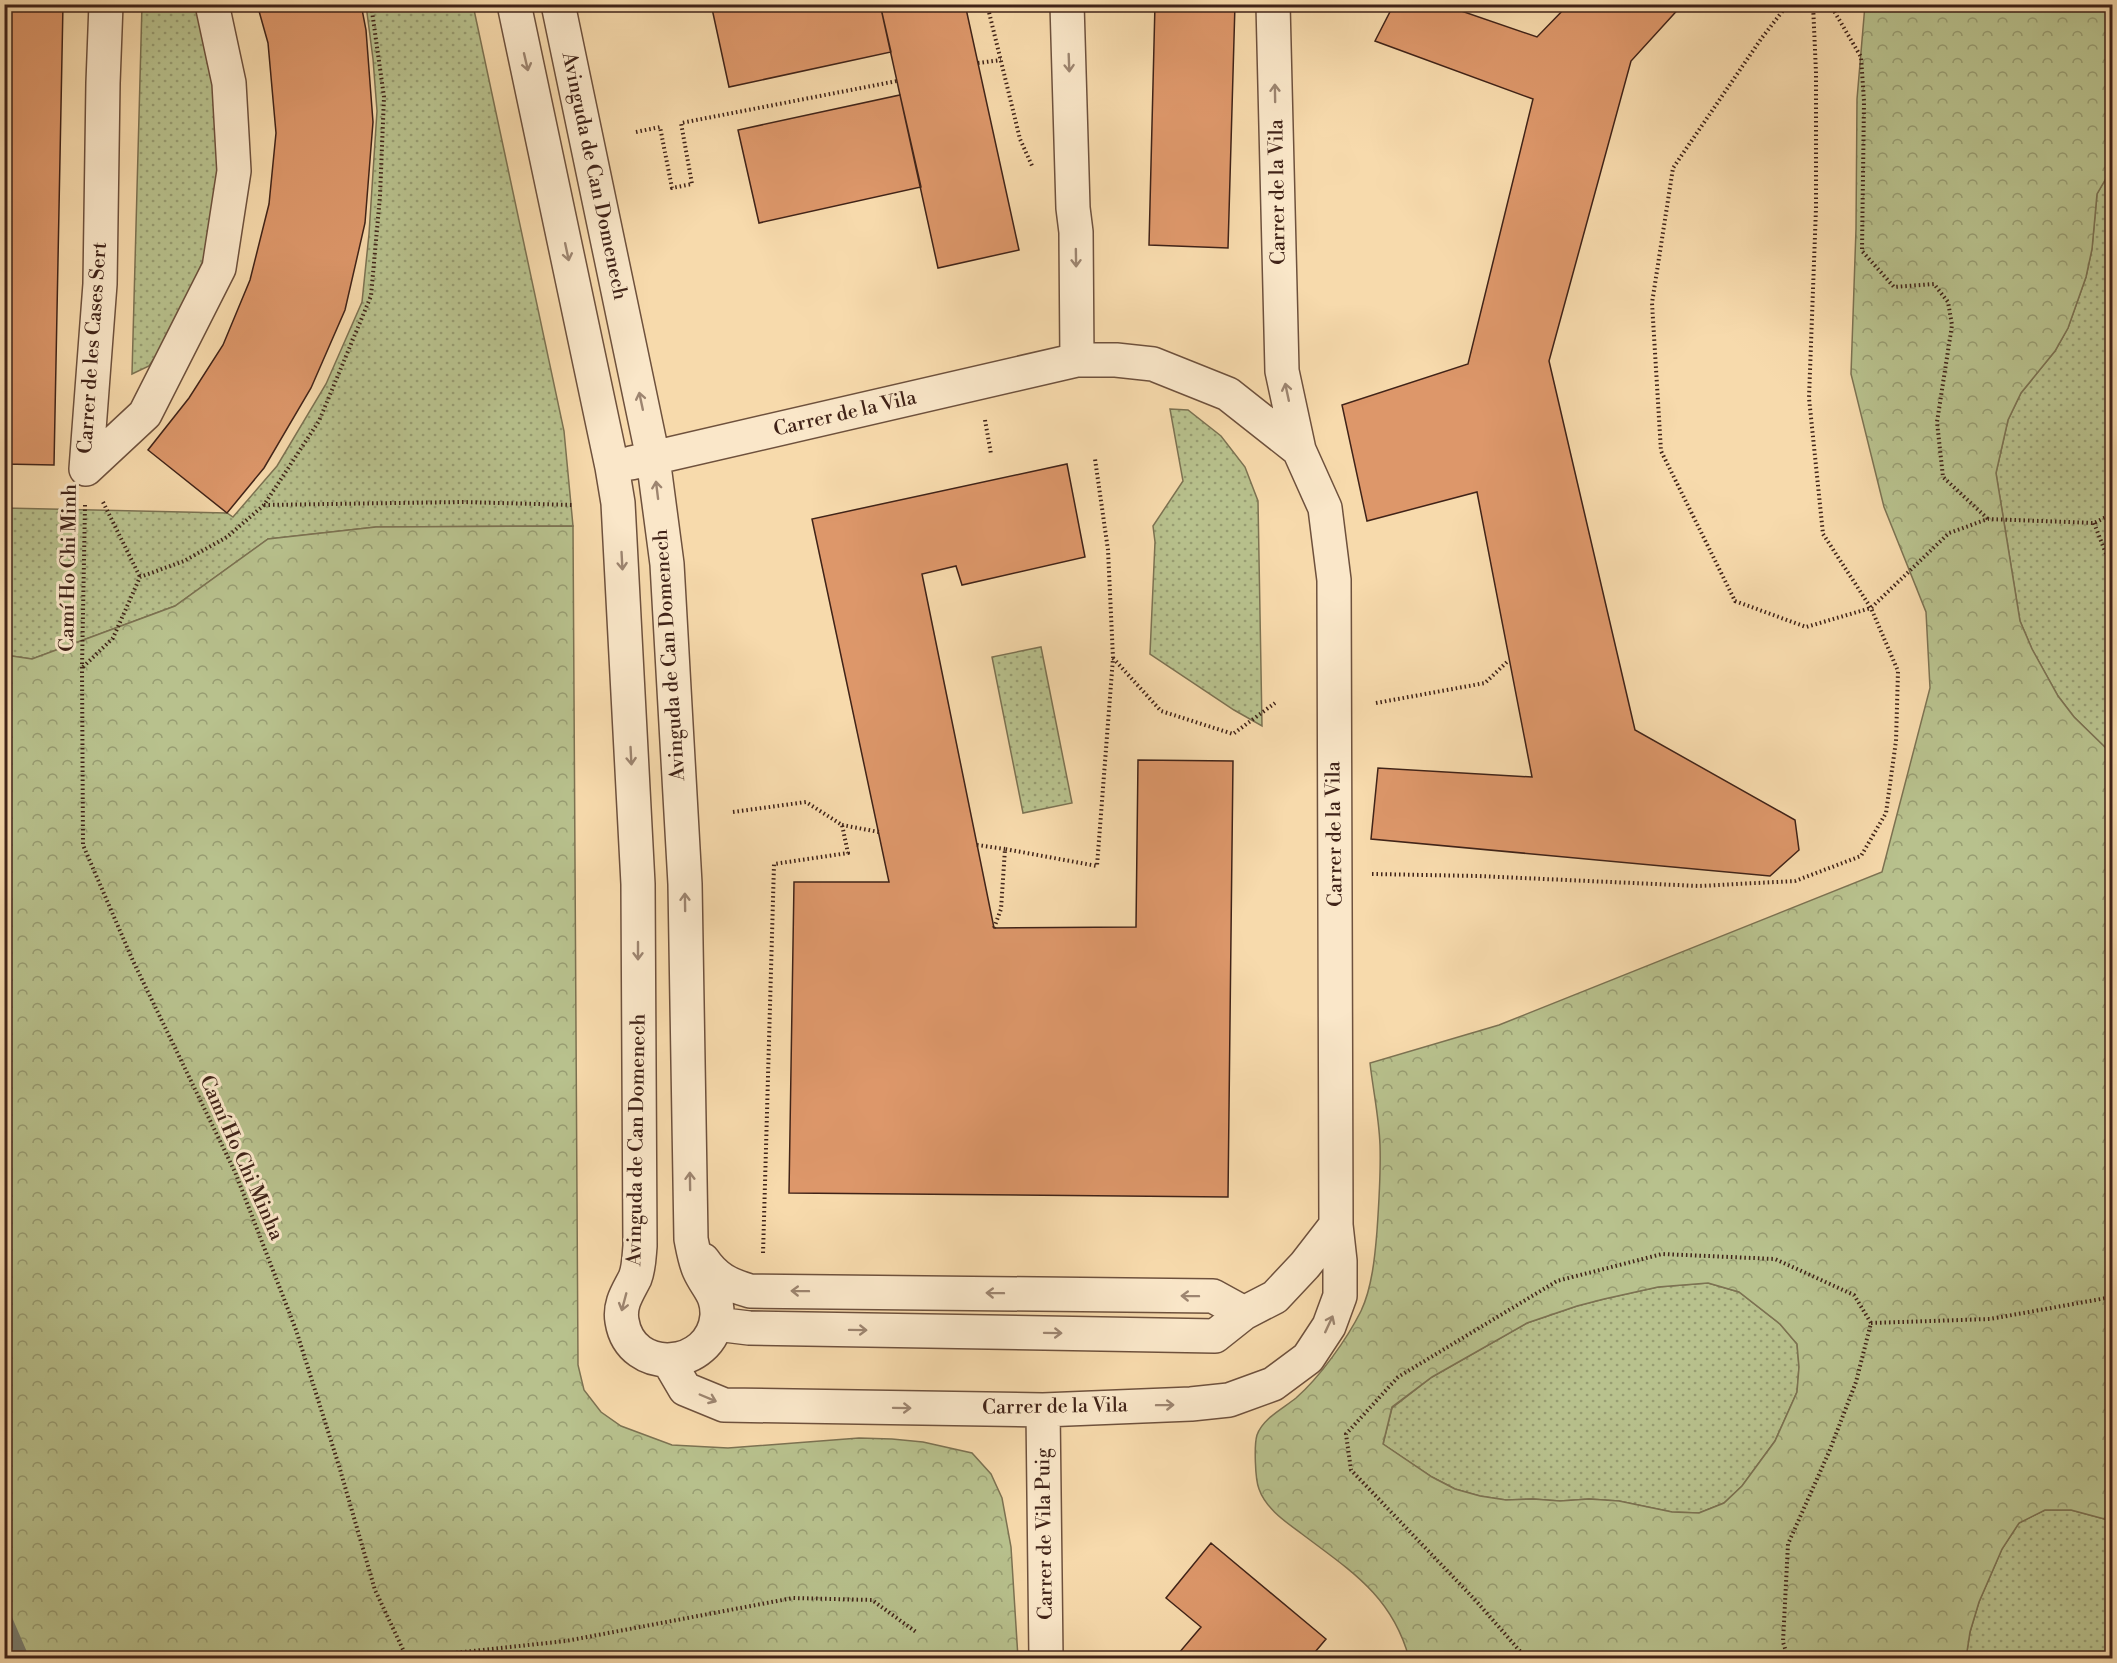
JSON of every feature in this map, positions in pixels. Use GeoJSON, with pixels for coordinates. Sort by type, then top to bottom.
{"type":"FeatureCollection","features":[{"type":"Feature","properties":{"kind":"street","name":"Carrer de les Cases Sert"},"geometry":{"type":"LineString","coordinates":[[86,469],[100,284],[106,4]]}},
{"type":"Feature","properties":{"kind":"street","name":"Carrer de les Cases Sert"},"geometry":{"type":"LineString","coordinates":[[86,469],[145,414],[219,268],[234,171],[229,83],[212,4]]}},
{"type":"Feature","properties":{"kind":"street","name":"Avinguda de Can Domenech"},"geometry":{"type":"LineString","coordinates":[[513,4],[612,467],[621,538],[638,895],[640,1246],[635,1277],[623,1303],[622,1320],[627,1336],[637,1349],[652,1358],[668,1360]]}},
{"type":"Feature","properties":{"kind":"street","name":"Avinguda de Can Domenech"},"geometry":{"type":"LineString","coordinates":[[558,4],[653,458],[667,564],[685,884],[691,1239],[698,1268],[714,1293],[716,1324]]}},
{"type":"Feature","properties":{"kind":"street"},"geometry":{"type":"LineString","coordinates":[[1067,4],[1073,208],[1076,232],[1077,360]]}},
{"type":"Feature","properties":{"kind":"street","name":"Carrer de la Vila"},"geometry":{"type":"LineString","coordinates":[[668,1360],[685,1389],[724,1405],[1043,1410],[1191,1404],[1229,1400],[1273,1384],[1308,1358],[1329,1326],[1340,1296],[1340,1261],[1336,1225],[1334,580],[1325,508],[1299,450],[1282,371],[1273,4]]}},
{"type":"Feature","properties":{"kind":"street","name":"Carrer de la Vila"},"geometry":{"type":"LineString","coordinates":[[612,467],[1077,360],[1116,360],[1153,364],[1228,393],[1299,450]]}},
{"type":"Feature","properties":{"kind":"street"},"geometry":{"type":"LineString","coordinates":[[668,1360],[689,1356],[698,1350],[706,1343],[716,1324],[749,1328],[1215,1336],[1244,1313],[1275,1297],[1305,1265],[1336,1225]]}},
{"type":"Feature","properties":{"kind":"street"},"geometry":{"type":"LineString","coordinates":[[691,1239],[718,1278],[733,1287],[750,1291],[1213,1296],[1244,1313]]}},
{"type":"Feature","properties":{"kind":"street","name":"Carrer de Vila Puig"},"geometry":{"type":"LineString","coordinates":[[1043,1410],[1046,1659]]}},
{"type":"Feature","properties":{"kind":"path"},"geometry":{"type":"LineString","coordinates":[[82,667],[113,638],[140,577],[184,561],[226,537],[264,505],[318,421],[371,296],[380,196],[384,97],[371,4]]}},
{"type":"Feature","properties":{"kind":"path"},"geometry":{"type":"LineString","coordinates":[[987,4],[1020,139],[1033,169]]}},
{"type":"Feature","properties":{"kind":"path"},"geometry":{"type":"LineString","coordinates":[[1788,4],[1761,39],[1673,168],[1652,303],[1661,451],[1735,601],[1806,627],[1871,608],[1949,533],[1988,519],[2094,523],[2112,514]]}},
{"type":"Feature","properties":{"kind":"path"},"geometry":{"type":"LineString","coordinates":[[1336,873],[1478,876],[1699,886],[1795,881],[1861,856],[1886,813],[1896,741],[1899,671],[1871,608],[1823,534],[1809,398],[1816,208],[1816,73],[1813,4]]}},
{"type":"Feature","properties":{"kind":"path"},"geometry":{"type":"LineString","coordinates":[[1830,4],[1861,57],[1864,101],[1862,251],[1894,287],[1934,284],[1948,302],[1952,325],[1937,422],[1943,477],[1988,519]]}},
{"type":"Feature","properties":{"kind":"path"},"geometry":{"type":"LineString","coordinates":[[978,63],[1001,60]]}},
{"type":"Feature","properties":{"kind":"path"},"geometry":{"type":"LineString","coordinates":[[636,132],[660,128],[672,188],[692,184],[681,123],[897,81]]}},
{"type":"Feature","properties":{"kind":"path"},"geometry":{"type":"LineString","coordinates":[[984,416],[991,454]]}},
{"type":"Feature","properties":{"kind":"path"},"geometry":{"type":"LineString","coordinates":[[977,845],[1097,866],[1113,658],[1108,550],[1095,459]]}},
{"type":"Feature","properties":{"kind":"path"},"geometry":{"type":"LineString","coordinates":[[86,469],[140,577]]}},
{"type":"Feature","properties":{"kind":"path","name":"Camí Ho Chi Minh"},"geometry":{"type":"LineString","coordinates":[[82,667],[86,469]]}},
{"type":"Feature","properties":{"kind":"path"},"geometry":{"type":"LineString","coordinates":[[264,505],[463,502],[572,505]]}},
{"type":"Feature","properties":{"kind":"path"},"geometry":{"type":"LineString","coordinates":[[2094,523],[2112,570]]}},
{"type":"Feature","properties":{"kind":"path"},"geometry":{"type":"LineString","coordinates":[[1113,658],[1161,711],[1233,734],[1275,704]]}},
{"type":"Feature","properties":{"kind":"path"},"geometry":{"type":"LineString","coordinates":[[1376,703],[1485,683],[1509,660]]}},
{"type":"Feature","properties":{"kind":"path","name":"Camí Ho Chi Minha"},"geometry":{"type":"LineString","coordinates":[[82,667],[83,845],[134,961],[234,1172],[296,1330],[375,1590],[407,1658]]}},
{"type":"Feature","properties":{"kind":"path"},"geometry":{"type":"LineString","coordinates":[[733,812],[806,802],[842,825],[879,831]]}},
{"type":"Feature","properties":{"kind":"path"},"geometry":{"type":"LineString","coordinates":[[763,1241],[774,864],[848,853],[842,825]]}},
{"type":"Feature","properties":{"kind":"path"},"geometry":{"type":"LineString","coordinates":[[994,928],[1001,909],[1005,849]]}},
{"type":"Feature","properties":{"kind":"path"},"geometry":{"type":"LineString","coordinates":[[1526,1659],[1477,1602],[1351,1470],[1346,1434],[1398,1377],[1557,1281],[1662,1254],[1775,1259],[1854,1295],[1871,1323],[1856,1382],[1788,1544],[1783,1642],[1788,1659]]}},
{"type":"Feature","properties":{"kind":"path"},"geometry":{"type":"LineString","coordinates":[[1871,1323],[1990,1319],[2112,1297]]}},
{"type":"Feature","properties":{"kind":"path"},"geometry":{"type":"LineString","coordinates":[[407,1658],[566,1641],[793,1598],[872,1600],[916,1632]]}},
{"type":"Feature","properties":{"kind":"green space"},"geometry":{"type":"Polygon","coordinates":[[[142,5],[202,5],[224,130],[208,250],[170,335],[149,366],[132,374],[142,5]]]}},
{"type":"Feature","properties":{"kind":"green space"},"geometry":{"type":"Polygon","coordinates":[[[366,5],[473,5],[564,431],[573,526],[376,527],[268,539],[175,606],[32,659],[5,655],[5,508],[227,513],[233,517],[277,466],[326,384],[362,302],[377,111],[366,5]]]}},
{"type":"Feature","properties":{"kind":"green space"},"geometry":{"type":"Polygon","coordinates":[[[1865,5],[2112,5],[2112,168],[2097,194],[2092,249],[2086,277],[2068,328],[2055,351],[2021,393],[2008,420],[1996,473],[2020,621],[2032,649],[2058,696],[2074,717],[2112,754],[2112,1521],[2071,1510],[2045,1510],[2019,1523],[2002,1549],[1979,1602],[1970,1632],[1966,1658],[1409,1658],[1402,1636],[1381,1601],[1353,1573],[1271,1509],[1259,1489],[1256,1470],[1256,1440],[1260,1429],[1269,1418],[1296,1398],[1323,1369],[1355,1322],[1368,1292],[1375,1251],[1380,1166],[1378,1124],[1370,1063],[1499,1025],[1882,872],[1930,688],[1926,612],[1884,507],[1851,374],[1856,229],[1857,99],[1865,5]],[[1708,1283],[1658,1287],[1577,1306],[1527,1323],[1432,1377],[1392,1407],[1383,1444],[1432,1477],[1455,1489],[1480,1496],[1506,1500],[1619,1501],[1672,1512],[1699,1513],[1724,1503],[1742,1486],[1775,1441],[1797,1392],[1799,1367],[1797,1344],[1780,1324],[1739,1292],[1708,1283]]]}},
{"type":"Feature","properties":{"kind":"green space"},"geometry":{"type":"Polygon","coordinates":[[[2112,168],[2112,754],[2074,717],[2058,696],[2032,649],[2020,621],[1996,473],[2008,420],[2021,393],[2055,351],[2068,328],[2086,277],[2092,249],[2097,194],[2112,168]]]}},
{"type":"Feature","properties":{"kind":"green space"},"geometry":{"type":"Polygon","coordinates":[[[1170,409],[1188,410],[1221,436],[1245,467],[1258,501],[1262,726],[1150,654],[1155,542],[1153,526],[1183,481],[1170,409]]]}},
{"type":"Feature","properties":{"kind":"green space"},"geometry":{"type":"Polygon","coordinates":[[[573,526],[578,1365],[584,1390],[601,1412],[621,1426],[672,1445],[728,1448],[859,1438],[923,1442],[972,1453],[991,1474],[1002,1498],[1011,1547],[1018,1658],[5,1658],[5,655],[32,659],[175,606],[268,539],[376,527],[573,526]]]}},
{"type":"Feature","properties":{"kind":"green space"},"geometry":{"type":"Polygon","coordinates":[[[1041,647],[1072,803],[1023,813],[992,657],[1041,647]]]}},
{"type":"Feature","properties":{"kind":"green space"},"geometry":{"type":"Polygon","coordinates":[[[1708,1283],[1739,1292],[1780,1324],[1797,1344],[1799,1367],[1797,1392],[1775,1441],[1742,1486],[1724,1503],[1699,1513],[1672,1512],[1619,1501],[1506,1500],[1480,1496],[1455,1489],[1432,1477],[1383,1444],[1392,1408],[1432,1377],[1527,1323],[1577,1306],[1658,1287],[1708,1283]]]}},
{"type":"Feature","properties":{"kind":"green space"},"geometry":{"type":"Polygon","coordinates":[[[2045,1510],[2071,1510],[2112,1521],[2112,1658],[1966,1658],[1970,1632],[1979,1602],[2002,1549],[2019,1523],[2045,1510]]]}},
{"type":"Feature","properties":{"kind":"building"},"geometry":{"type":"Polygon","coordinates":[[[4,4],[63,4],[54,465],[4,464],[4,4]]]}},
{"type":"Feature","properties":{"kind":"building"},"geometry":{"type":"Polygon","coordinates":[[[257,4],[361,4],[366,30],[373,122],[365,223],[345,310],[311,388],[264,468],[227,513],[148,450],[189,398],[223,345],[250,280],[269,204],[276,133],[268,43],[257,4]]]}},
{"type":"Feature","properties":{"kind":"building"},"geometry":{"type":"Polygon","coordinates":[[[711,4],[880,4],[891,52],[729,87],[711,4]]]}},
{"type":"Feature","properties":{"kind":"building"},"geometry":{"type":"Polygon","coordinates":[[[880,4],[965,4],[1019,250],[938,268],[880,4]]]}},
{"type":"Feature","properties":{"kind":"building"},"geometry":{"type":"Polygon","coordinates":[[[1155,4],[1235,4],[1228,248],[1149,245],[1155,4]]]}},
{"type":"Feature","properties":{"kind":"building"},"geometry":{"type":"Polygon","coordinates":[[[1394,4],[1441,4],[1537,37],[1569,4],[1683,4],[1631,61],[1549,361],[1635,730],[1795,820],[1799,850],[1770,876],[1371,839],[1378,768],[1532,777],[1477,492],[1367,521],[1342,405],[1468,364],[1533,99],[1375,41],[1394,4]]]}},
{"type":"Feature","properties":{"kind":"building"},"geometry":{"type":"Polygon","coordinates":[[[900,95],[921,187],[759,223],[738,130],[900,95]]]}},
{"type":"Feature","properties":{"kind":"building"},"geometry":{"type":"Polygon","coordinates":[[[1067,464],[1085,557],[962,585],[956,566],[922,574],[994,928],[1136,927],[1138,760],[1233,761],[1228,1197],[789,1193],[794,882],[889,882],[812,519],[1067,464]]]}},
{"type":"Feature","properties":{"kind":"building"},"geometry":{"type":"Polygon","coordinates":[[[1211,1543],[1326,1639],[1310,1658],[1184,1658],[1178,1654],[1201,1627],[1166,1598],[1211,1543]]]}},
{"type":"Feature","properties":{"kind":"waterway"},"geometry":{"type":"LineString","coordinates":[[4,1614],[23,1658]]}}]}
